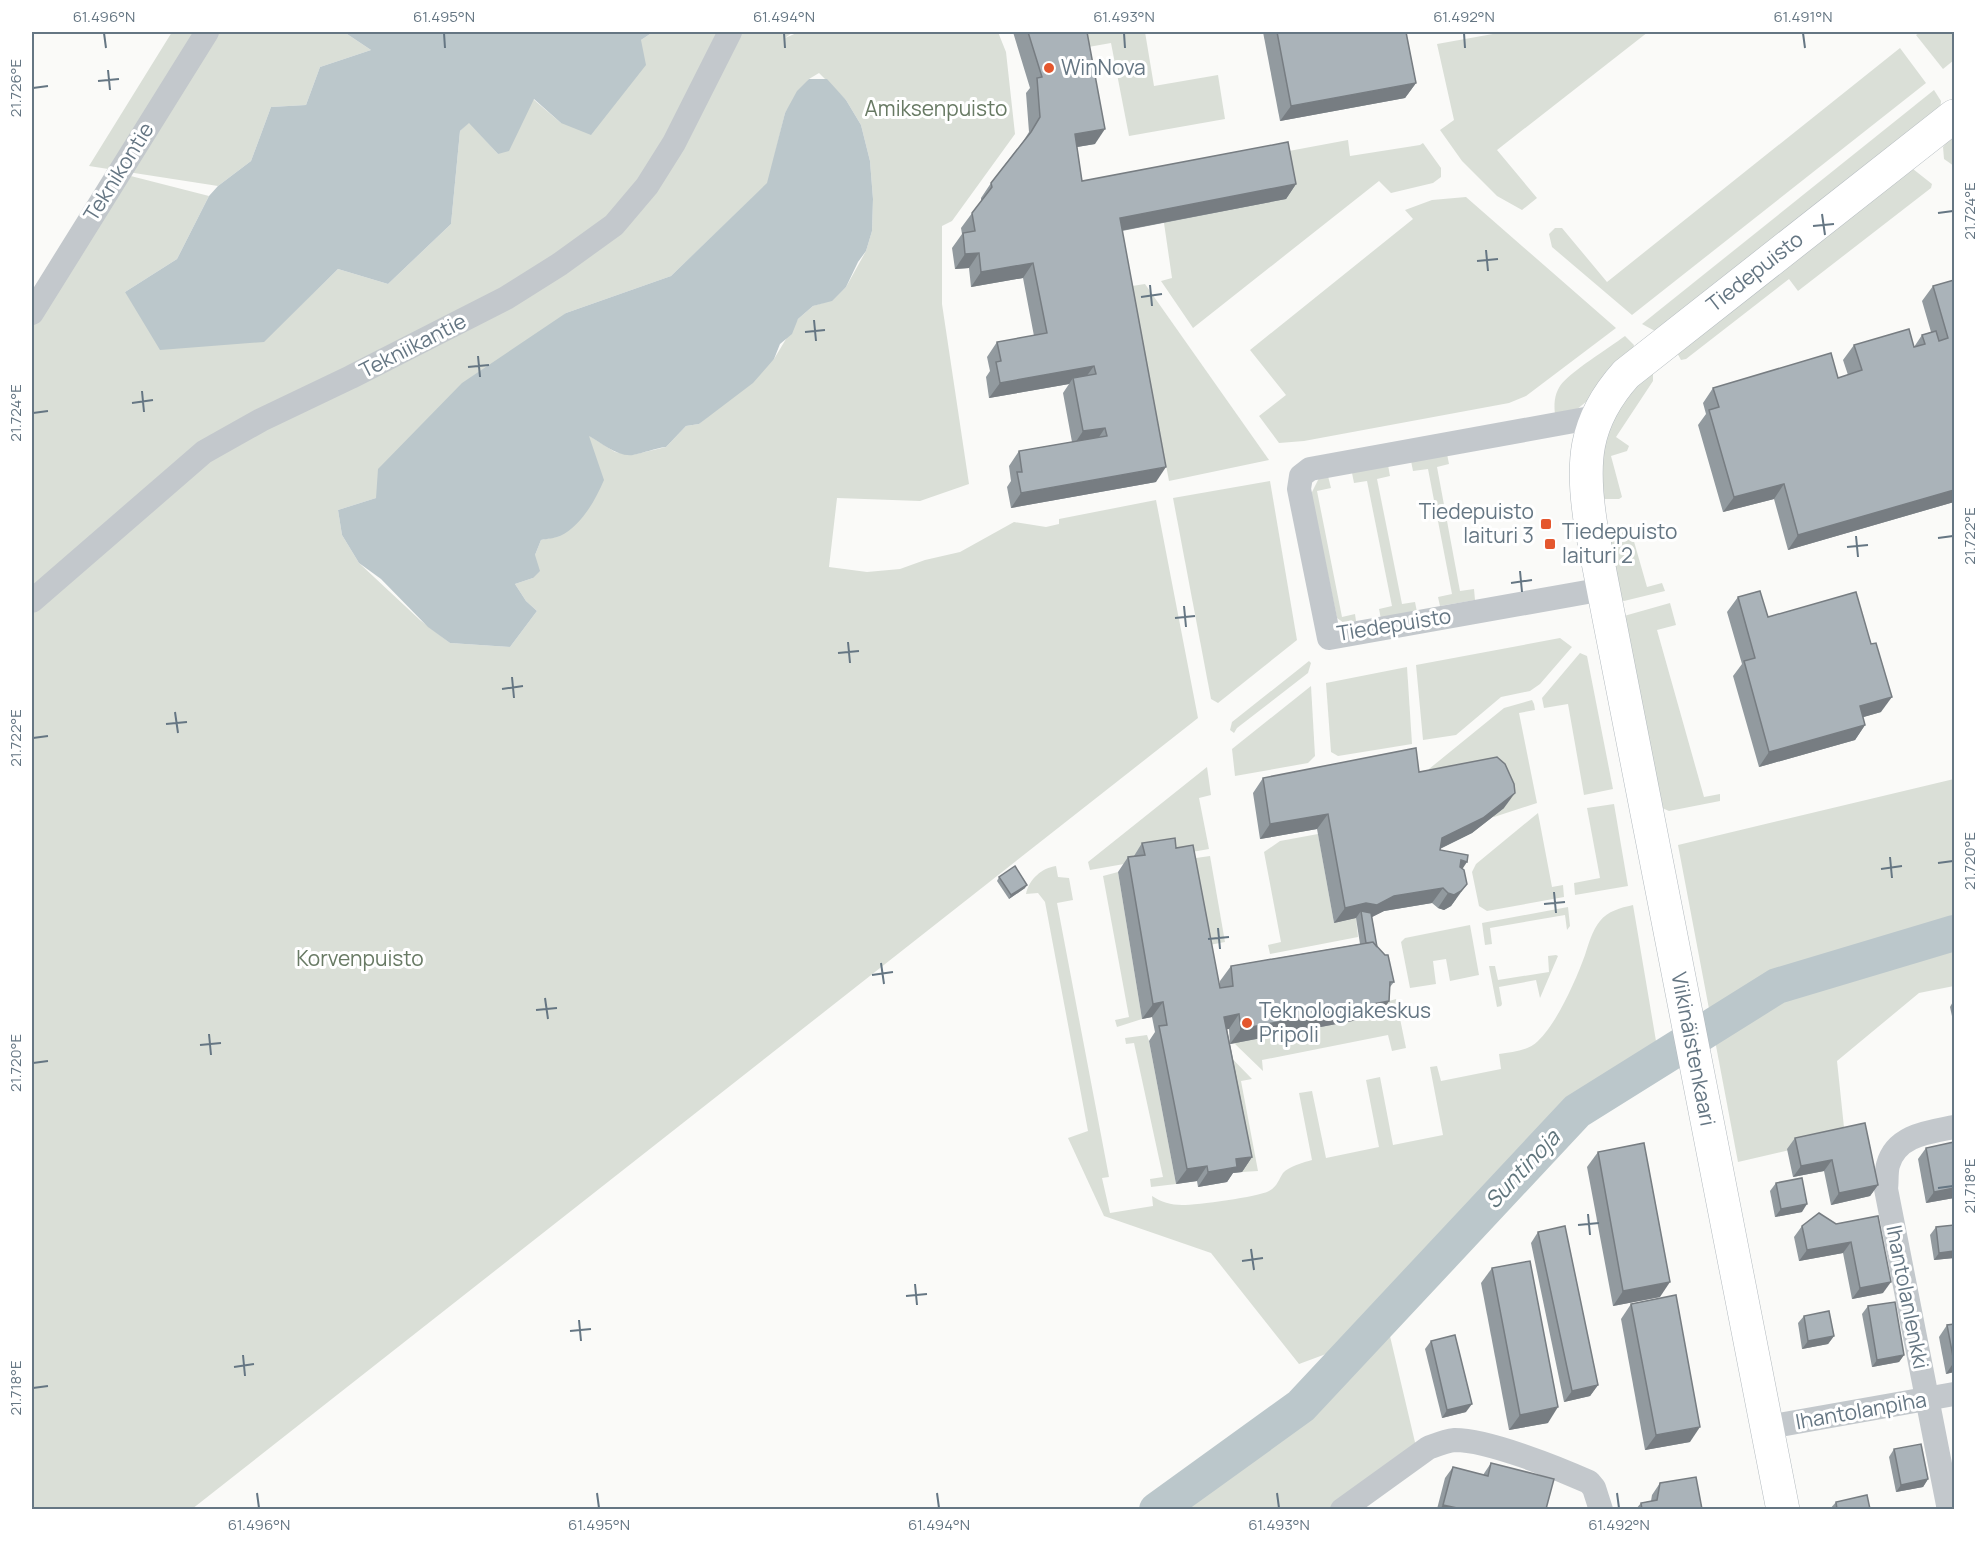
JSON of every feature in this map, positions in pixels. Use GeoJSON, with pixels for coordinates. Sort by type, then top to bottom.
{"type":"FeatureCollection","features":[{"type":"Feature","properties":{"kind":"street","name":"Teknikontie"},"geometry":{"type":"LineString","coordinates":[[32,313],[207,32]]}},
{"type":"Feature","properties":{"kind":"street","name":"Tekniikantie"},"geometry":{"type":"LineString","coordinates":[[32,601],[204,452],[261,420],[506,298],[560,264],[614,225],[647,186],[674,143],[730,32]]}},
{"type":"Feature","properties":{"kind":"street","name":"Tiedepuisto"},"geometry":{"type":"LineString","coordinates":[[1596,417],[1310,469],[1301,476],[1299,489],[1329,638],[1604,589],[1586,491],[1586,464],[1589,439],[1596,417],[1611,392],[1626,374],[1954,116]]}},
{"type":"Feature","properties":{"kind":"street","name":"Viikinäistenkaari"},"geometry":{"type":"LineString","coordinates":[[1604,589],[1783,1509]]}},
{"type":"Feature","properties":{"kind":"street","name":"Ihantolanlenkki"},"geometry":{"type":"LineString","coordinates":[[1949,1509],[1886,1189],[1888,1165],[1900,1144],[1921,1133],[1954,1127]]}},
{"type":"Feature","properties":{"kind":"street","name":"Ihantolanpiha"},"geometry":{"type":"LineString","coordinates":[[1768,1427],[1954,1394]]}},
{"type":"Feature","properties":{"kind":"street"},"geometry":{"type":"LineString","coordinates":[[1342,1509],[1428,1448],[1456,1440],[1500,1449],[1579,1477],[1589,1482],[1594,1488],[1601,1509]]}},
{"type":"Feature","properties":{"kind":"green space"},"geometry":{"type":"Polygon","coordinates":[[[172,32],[344,32],[371,50],[320,67],[306,105],[271,107],[251,161],[218,186],[89,166],[172,32]]]}},
{"type":"Feature","properties":{"kind":"green space","name":"Korvenpuisto"},"geometry":{"type":"Polygon","coordinates":[[[653,32],[793,32],[785,38],[799,32],[998,32],[1006,52],[1015,134],[952,221],[942,226],[942,304],[969,484],[920,501],[837,498],[829,567],[867,572],[900,569],[925,560],[960,552],[1014,522],[1046,527],[1059,524],[1059,519],[1156,500],[1198,718],[192,1509],[32,1509],[32,313],[119,173],[209,196],[177,259],[125,292],[263,342],[338,269],[388,284],[451,224],[460,131],[469,122],[498,154],[533,99],[561,123],[641,40],[653,32]],[[819,73],[809,79],[785,113],[768,183],[671,276],[566,313],[376,498],[338,510],[342,535],[359,563],[420,620],[450,643],[510,647],[537,611],[526,601],[515,584],[533,578],[535,555],[541,540],[560,536],[588,435],[615,452],[632,455],[666,447],[686,426],[699,424],[774,359],[798,319],[813,306],[832,300],[846,287],[866,251],[872,231],[873,199],[870,161],[861,125],[846,100],[819,73]]]}},
{"type":"Feature","properties":{"kind":"green space"},"geometry":{"type":"Polygon","coordinates":[[[1074,32],[1145,32],[1154,86],[1218,75],[1225,119],[1129,136],[1111,43],[1077,49],[1074,32]]]}},
{"type":"Feature","properties":{"kind":"green space"},"geometry":{"type":"Polygon","coordinates":[[[1504,32],[1648,32],[1497,150],[1537,198],[1522,210],[1497,196],[1462,161],[1440,130],[1454,120],[1437,44],[1504,32]]]}},
{"type":"Feature","properties":{"kind":"green space"},"geometry":{"type":"Polygon","coordinates":[[[1921,32],[1954,32],[1954,60],[1943,69],[1916,35],[1921,32]]]}},
{"type":"Feature","properties":{"kind":"green space"},"geometry":{"type":"Polygon","coordinates":[[[1900,48],[1926,83],[1632,315],[1552,247],[1549,234],[1555,228],[1562,228],[1607,282],[1900,48]]]}},
{"type":"Feature","properties":{"kind":"green space"},"geometry":{"type":"Polygon","coordinates":[[[1934,90],[1941,101],[1940,112],[1655,331],[1642,324],[1934,90]]]}},
{"type":"Feature","properties":{"kind":"green space"},"geometry":{"type":"Polygon","coordinates":[[[1954,133],[1954,166],[1944,159],[1943,147],[1954,133]]]}},
{"type":"Feature","properties":{"kind":"green space"},"geometry":{"type":"Polygon","coordinates":[[[1348,140],[1350,156],[1423,143],[1441,168],[1441,177],[1433,183],[1391,193],[1379,181],[1193,328],[1161,281],[1172,278],[1164,223],[1256,157],[1348,140]]]}},
{"type":"Feature","properties":{"kind":"green space"},"geometry":{"type":"Polygon","coordinates":[[[1913,169],[1932,184],[1931,188],[1798,291],[1789,279],[1686,359],[1681,360],[1675,349],[1913,169]]]}},
{"type":"Feature","properties":{"kind":"green space"},"geometry":{"type":"Polygon","coordinates":[[[1466,197],[1616,328],[1526,396],[1509,403],[1304,441],[1279,443],[1259,416],[1286,395],[1250,350],[1413,219],[1405,210],[1432,200],[1466,197]]]}},
{"type":"Feature","properties":{"kind":"green space"},"geometry":{"type":"Polygon","coordinates":[[[1145,284],[1269,460],[1169,481],[1132,286],[1145,284]]]}},
{"type":"Feature","properties":{"kind":"green space"},"geometry":{"type":"Polygon","coordinates":[[[1625,336],[1634,345],[1631,356],[1592,397],[1576,410],[1555,414],[1557,393],[1565,380],[1625,336]]]}},
{"type":"Feature","properties":{"kind":"green space"},"geometry":{"type":"Polygon","coordinates":[[[1653,373],[1653,381],[1616,437],[1629,446],[1627,451],[1611,456],[1622,497],[1605,499],[1600,495],[1602,448],[1627,390],[1653,373]]]}},
{"type":"Feature","properties":{"kind":"green space"},"geometry":{"type":"Polygon","coordinates":[[[1447,454],[1449,464],[1437,467],[1460,591],[1474,589],[1475,600],[1440,606],[1438,597],[1452,594],[1428,469],[1413,471],[1411,461],[1447,454]]]}},
{"type":"Feature","properties":{"kind":"green space"},"geometry":{"type":"Polygon","coordinates":[[[1388,465],[1390,476],[1377,479],[1402,604],[1415,602],[1417,612],[1381,619],[1379,609],[1392,606],[1367,481],[1354,483],[1352,473],[1388,465]]]}},
{"type":"Feature","properties":{"kind":"green space"},"geometry":{"type":"Polygon","coordinates":[[[1328,476],[1331,488],[1317,491],[1342,617],[1355,614],[1356,621],[1344,623],[1337,618],[1311,494],[1319,478],[1328,476]]]}},
{"type":"Feature","properties":{"kind":"green space"},"geometry":{"type":"Polygon","coordinates":[[[1270,481],[1297,640],[1218,703],[1211,699],[1173,498],[1270,481]]]}},
{"type":"Feature","properties":{"kind":"green space"},"geometry":{"type":"Polygon","coordinates":[[[1631,531],[1647,587],[1662,583],[1665,591],[1624,601],[1618,599],[1607,538],[1612,534],[1631,531]]]}},
{"type":"Feature","properties":{"kind":"green space"},"geometry":{"type":"Polygon","coordinates":[[[1670,603],[1676,625],[1657,630],[1704,797],[1720,794],[1720,801],[1669,811],[1660,807],[1624,616],[1670,603]]]}},
{"type":"Feature","properties":{"kind":"green space"},"geometry":{"type":"Polygon","coordinates":[[[1560,638],[1572,647],[1540,684],[1530,691],[1501,697],[1456,735],[1423,740],[1416,665],[1560,638]]]}},
{"type":"Feature","properties":{"kind":"green space"},"geometry":{"type":"Polygon","coordinates":[[[1580,653],[1587,656],[1613,789],[1584,795],[1568,704],[1544,708],[1542,698],[1580,653]]]}},
{"type":"Feature","properties":{"kind":"green space"},"geometry":{"type":"Polygon","coordinates":[[[1309,661],[1311,663],[1308,673],[1237,728],[1234,733],[1230,730],[1232,722],[1309,661]]]}},
{"type":"Feature","properties":{"kind":"green space"},"geometry":{"type":"Polygon","coordinates":[[[1407,667],[1412,744],[1338,756],[1331,752],[1326,683],[1407,667]]]}},
{"type":"Feature","properties":{"kind":"green space"},"geometry":{"type":"Polygon","coordinates":[[[1311,686],[1315,756],[1308,763],[1235,776],[1232,749],[1311,686]]]}},
{"type":"Feature","properties":{"kind":"green space"},"geometry":{"type":"Polygon","coordinates":[[[1532,700],[1535,710],[1519,713],[1537,803],[1494,817],[1429,777],[1429,769],[1504,708],[1532,700]]]}},
{"type":"Feature","properties":{"kind":"green space"},"geometry":{"type":"Polygon","coordinates":[[[1207,767],[1211,795],[1199,798],[1209,849],[1090,870],[1088,862],[1207,767]]]}},
{"type":"Feature","properties":{"kind":"green space"},"geometry":{"type":"Polygon","coordinates":[[[1954,779],[1954,986],[1919,993],[1837,1061],[1845,1137],[1738,1162],[1678,845],[1954,779]]]}},
{"type":"Feature","properties":{"kind":"green space"},"geometry":{"type":"Polygon","coordinates":[[[1614,804],[1628,886],[1575,895],[1574,883],[1600,878],[1587,808],[1614,804]]]}},
{"type":"Feature","properties":{"kind":"green space"},"geometry":{"type":"Polygon","coordinates":[[[1538,813],[1552,887],[1563,885],[1564,897],[1487,911],[1479,906],[1472,872],[1476,864],[1538,813]]]}},
{"type":"Feature","properties":{"kind":"green space"},"geometry":{"type":"Polygon","coordinates":[[[1318,834],[1334,923],[1356,918],[1358,937],[1270,954],[1268,945],[1281,942],[1264,852],[1280,841],[1318,834]]]}},
{"type":"Feature","properties":{"kind":"green space"},"geometry":{"type":"Polygon","coordinates":[[[1210,856],[1225,942],[1199,947],[1182,860],[1210,856]]]}},
{"type":"Feature","properties":{"kind":"green space"},"geometry":{"type":"Polygon","coordinates":[[[1056,866],[1058,877],[1069,878],[1073,900],[1057,903],[1109,1177],[1102,1178],[1110,1213],[1153,1206],[1152,1196],[1170,1204],[1190,1205],[1241,1198],[1272,1189],[1285,1171],[1312,1160],[1299,1093],[1312,1091],[1326,1158],[1379,1147],[1366,1080],[1380,1077],[1393,1145],[1443,1135],[1430,1067],[1437,1066],[1441,1081],[1501,1069],[1499,1054],[1530,1047],[1538,1041],[1565,1001],[1597,925],[1611,912],[1633,905],[1656,1041],[1567,1104],[1326,1354],[1299,1364],[1211,1253],[1104,1216],[1068,1138],[1088,1131],[1045,902],[1038,893],[1026,894],[1037,875],[1056,866]]]}},
{"type":"Feature","properties":{"kind":"green space"},"geometry":{"type":"Polygon","coordinates":[[[1118,872],[1142,1019],[1117,1027],[1115,1020],[1129,1017],[1103,876],[1118,872]]]}},
{"type":"Feature","properties":{"kind":"green space"},"geometry":{"type":"Polygon","coordinates":[[[1568,907],[1570,926],[1567,930],[1565,915],[1490,928],[1492,944],[1485,945],[1482,923],[1568,907]]]}},
{"type":"Feature","properties":{"kind":"green space"},"geometry":{"type":"Polygon","coordinates":[[[1470,925],[1479,975],[1450,981],[1446,959],[1433,961],[1436,984],[1410,988],[1401,942],[1405,938],[1470,925]]]}},
{"type":"Feature","properties":{"kind":"green space"},"geometry":{"type":"Polygon","coordinates":[[[1548,956],[1558,956],[1540,998],[1536,980],[1499,987],[1502,1004],[1497,1007],[1489,966],[1495,966],[1498,980],[1549,972],[1548,956]]]}},
{"type":"Feature","properties":{"kind":"green space"},"geometry":{"type":"Polygon","coordinates":[[[1396,999],[1406,1048],[1392,1051],[1388,1035],[1262,1060],[1263,1071],[1234,1043],[1378,1016],[1379,1004],[1396,999]]]}},
{"type":"Feature","properties":{"kind":"green space"},"geometry":{"type":"Polygon","coordinates":[[[1147,1035],[1176,1184],[1151,1187],[1150,1179],[1163,1177],[1134,1043],[1126,1044],[1125,1038],[1147,1035]]]}},
{"type":"Feature","properties":{"kind":"green space"},"geometry":{"type":"Polygon","coordinates":[[[1216,1042],[1252,1079],[1241,1081],[1258,1171],[1242,1172],[1216,1042]]]}},
{"type":"Feature","properties":{"kind":"green space"},"geometry":{"type":"Polygon","coordinates":[[[1385,1315],[1418,1455],[1344,1509],[1157,1510],[1301,1406],[1385,1315]]]}},
{"type":"Feature","properties":{"kind":"shaded area"},"geometry":{"type":"Polygon","coordinates":[[[344,32],[653,32],[641,40],[646,65],[591,135],[561,123],[534,99],[509,151],[498,154],[469,123],[460,131],[451,224],[388,284],[338,269],[264,342],[160,350],[125,292],[177,259],[209,196],[218,186],[251,161],[271,107],[306,105],[320,67],[371,50],[344,32]]]}},
{"type":"Feature","properties":{"kind":"shaded area"},"geometry":{"type":"Polygon","coordinates":[[[809,79],[827,79],[846,100],[861,125],[870,161],[873,199],[872,231],[866,251],[846,287],[832,301],[813,306],[798,319],[792,334],[780,344],[774,359],[753,383],[699,424],[686,426],[666,447],[627,455],[615,452],[589,436],[604,480],[592,504],[568,532],[541,540],[535,555],[540,571],[533,578],[515,584],[526,601],[537,611],[510,647],[450,643],[428,627],[381,579],[359,563],[342,535],[338,510],[376,498],[378,469],[462,383],[566,313],[671,276],[767,183],[785,113],[797,91],[809,79]]]}},
{"type":"Feature","properties":{"kind":"building"},"geometry":{"type":"Polygon","coordinates":[[[1028,32],[1087,32],[1105,129],[1075,134],[1082,181],[1288,142],[1296,184],[1120,218],[1166,467],[1021,493],[1017,472],[1022,472],[1019,451],[1107,436],[1105,428],[1083,431],[1073,378],[1096,374],[1094,366],[1000,383],[996,362],[1001,361],[997,342],[1047,333],[1033,263],[981,272],[979,253],[965,254],[963,233],[975,231],[972,213],[992,187],[991,183],[1040,117],[1037,78],[1042,77],[1028,32]]]}},
{"type":"Feature","properties":{"kind":"building"},"geometry":{"type":"Polygon","coordinates":[[[1277,32],[1406,32],[1416,83],[1291,106],[1277,32]]]}},
{"type":"Feature","properties":{"kind":"building"},"geometry":{"type":"Polygon","coordinates":[[[1954,280],[1954,490],[1798,535],[1784,484],[1734,497],[1709,410],[1719,407],[1713,388],[1831,353],[1838,378],[1862,370],[1854,345],[1909,329],[1914,347],[1925,344],[1922,335],[1936,331],[1939,341],[1948,338],[1933,286],[1954,280]]]}},
{"type":"Feature","properties":{"kind":"building"},"geometry":{"type":"Polygon","coordinates":[[[1760,591],[1768,617],[1856,592],[1871,644],[1876,643],[1892,697],[1860,706],[1865,725],[1769,752],[1744,661],[1755,658],[1738,597],[1760,591]]]}},
{"type":"Feature","properties":{"kind":"building"},"geometry":{"type":"Polygon","coordinates":[[[1416,748],[1419,772],[1497,757],[1505,764],[1514,784],[1515,793],[1483,818],[1442,838],[1440,850],[1468,855],[1467,862],[1461,860],[1460,867],[1464,870],[1467,884],[1461,891],[1454,895],[1443,888],[1394,896],[1377,905],[1366,903],[1345,908],[1328,814],[1270,824],[1263,778],[1416,748]]]}},
{"type":"Feature","properties":{"kind":"building","name":"Teknologiakeskus Pripoli"},"geometry":{"type":"Polygon","coordinates":[[[1175,838],[1176,848],[1193,845],[1220,988],[1233,986],[1231,966],[1373,942],[1385,955],[1388,955],[1394,982],[1390,982],[1389,1001],[1241,1029],[1239,1014],[1224,1017],[1252,1157],[1236,1159],[1237,1167],[1208,1172],[1207,1166],[1187,1169],[1159,1026],[1167,1025],[1163,1002],[1153,1004],[1128,857],[1145,855],[1142,843],[1175,838]]]}},
{"type":"Feature","properties":{"kind":"building"},"geometry":{"type":"Polygon","coordinates":[[[1015,866],[1027,885],[1011,895],[999,877],[1015,866]]]}},
{"type":"Feature","properties":{"kind":"building"},"geometry":{"type":"Polygon","coordinates":[[[1361,911],[1371,913],[1377,947],[1373,942],[1366,943],[1361,911]]]}},
{"type":"Feature","properties":{"kind":"building"},"geometry":{"type":"Polygon","coordinates":[[[1865,1123],[1878,1185],[1839,1193],[1832,1160],[1801,1166],[1795,1138],[1865,1123]]]}},
{"type":"Feature","properties":{"kind":"building"},"geometry":{"type":"Polygon","coordinates":[[[1954,1142],[1954,1188],[1934,1192],[1926,1148],[1954,1142]]]}},
{"type":"Feature","properties":{"kind":"building"},"geometry":{"type":"Polygon","coordinates":[[[1644,1143],[1670,1282],[1623,1291],[1598,1152],[1644,1143]]]}},
{"type":"Feature","properties":{"kind":"building"},"geometry":{"type":"Polygon","coordinates":[[[1802,1178],[1807,1204],[1781,1209],[1776,1183],[1802,1178]]]}},
{"type":"Feature","properties":{"kind":"building"},"geometry":{"type":"Polygon","coordinates":[[[1819,1213],[1836,1224],[1878,1216],[1891,1282],[1860,1288],[1851,1242],[1807,1250],[1802,1226],[1819,1213]]]}},
{"type":"Feature","properties":{"kind":"building"},"geometry":{"type":"Polygon","coordinates":[[[1954,1225],[1954,1251],[1939,1253],[1936,1227],[1954,1225]]]}},
{"type":"Feature","properties":{"kind":"building"},"geometry":{"type":"Polygon","coordinates":[[[1565,1226],[1598,1385],[1572,1391],[1538,1232],[1565,1226]]]}},
{"type":"Feature","properties":{"kind":"building"},"geometry":{"type":"Polygon","coordinates":[[[1530,1261],[1558,1407],[1520,1415],[1492,1268],[1530,1261]]]}},
{"type":"Feature","properties":{"kind":"building"},"geometry":{"type":"Polygon","coordinates":[[[1676,1295],[1700,1427],[1656,1435],[1631,1304],[1676,1295]]]}},
{"type":"Feature","properties":{"kind":"building"},"geometry":{"type":"Polygon","coordinates":[[[1895,1302],[1904,1355],[1877,1360],[1868,1306],[1895,1302]]]}},
{"type":"Feature","properties":{"kind":"building"},"geometry":{"type":"Polygon","coordinates":[[[1829,1311],[1834,1336],[1808,1341],[1804,1316],[1829,1311]]]}},
{"type":"Feature","properties":{"kind":"building"},"geometry":{"type":"Polygon","coordinates":[[[1954,1324],[1954,1362],[1947,1325],[1954,1324]]]}},
{"type":"Feature","properties":{"kind":"building"},"geometry":{"type":"Polygon","coordinates":[[[1455,1335],[1472,1404],[1447,1410],[1431,1341],[1455,1335]]]}},
{"type":"Feature","properties":{"kind":"building"},"geometry":{"type":"Polygon","coordinates":[[[1921,1444],[1928,1479],[1901,1485],[1894,1449],[1921,1444]]]}},
{"type":"Feature","properties":{"kind":"building"},"geometry":{"type":"Polygon","coordinates":[[[1491,1463],[1554,1479],[1546,1509],[1456,1509],[1443,1505],[1453,1467],[1488,1476],[1491,1463]]]}},
{"type":"Feature","properties":{"kind":"building"},"geometry":{"type":"Polygon","coordinates":[[[1696,1477],[1702,1509],[1642,1509],[1641,1503],[1657,1500],[1660,1483],[1696,1477]]]}},
{"type":"Feature","properties":{"kind":"building"},"geometry":{"type":"Polygon","coordinates":[[[1867,1495],[1870,1509],[1837,1509],[1836,1502],[1867,1495]]]}},
{"type":"Feature","properties":{"kind":"waterway","name":"Suntinoja"},"geometry":{"type":"LineString","coordinates":[[1157,1510],[1301,1406],[1577,1111],[1777,986],[1954,933]]}},
{"type":"Feature","properties":{"kind":"place","name":"WinNova"},"geometry":{"type":"Point","coordinates":[1049,68]}},
{"type":"Feature","properties":{"kind":"place","name":"Tiedepuisto laituri 3"},"geometry":{"type":"Point","coordinates":[1546,524]}},
{"type":"Feature","properties":{"kind":"place","name":"Tiedepuisto laituri 2"},"geometry":{"type":"Point","coordinates":[1550,544]}},
{"type":"Feature","properties":{"kind":"place","name":"Teknologiakeskus Pripoli"},"geometry":{"type":"Point","coordinates":[1247,1023]}},
{"type":"Feature","properties":{"kind":"park label","name":"Amiksenpuisto"},"geometry":{"type":"Point","coordinates":[936,109]}}]}
